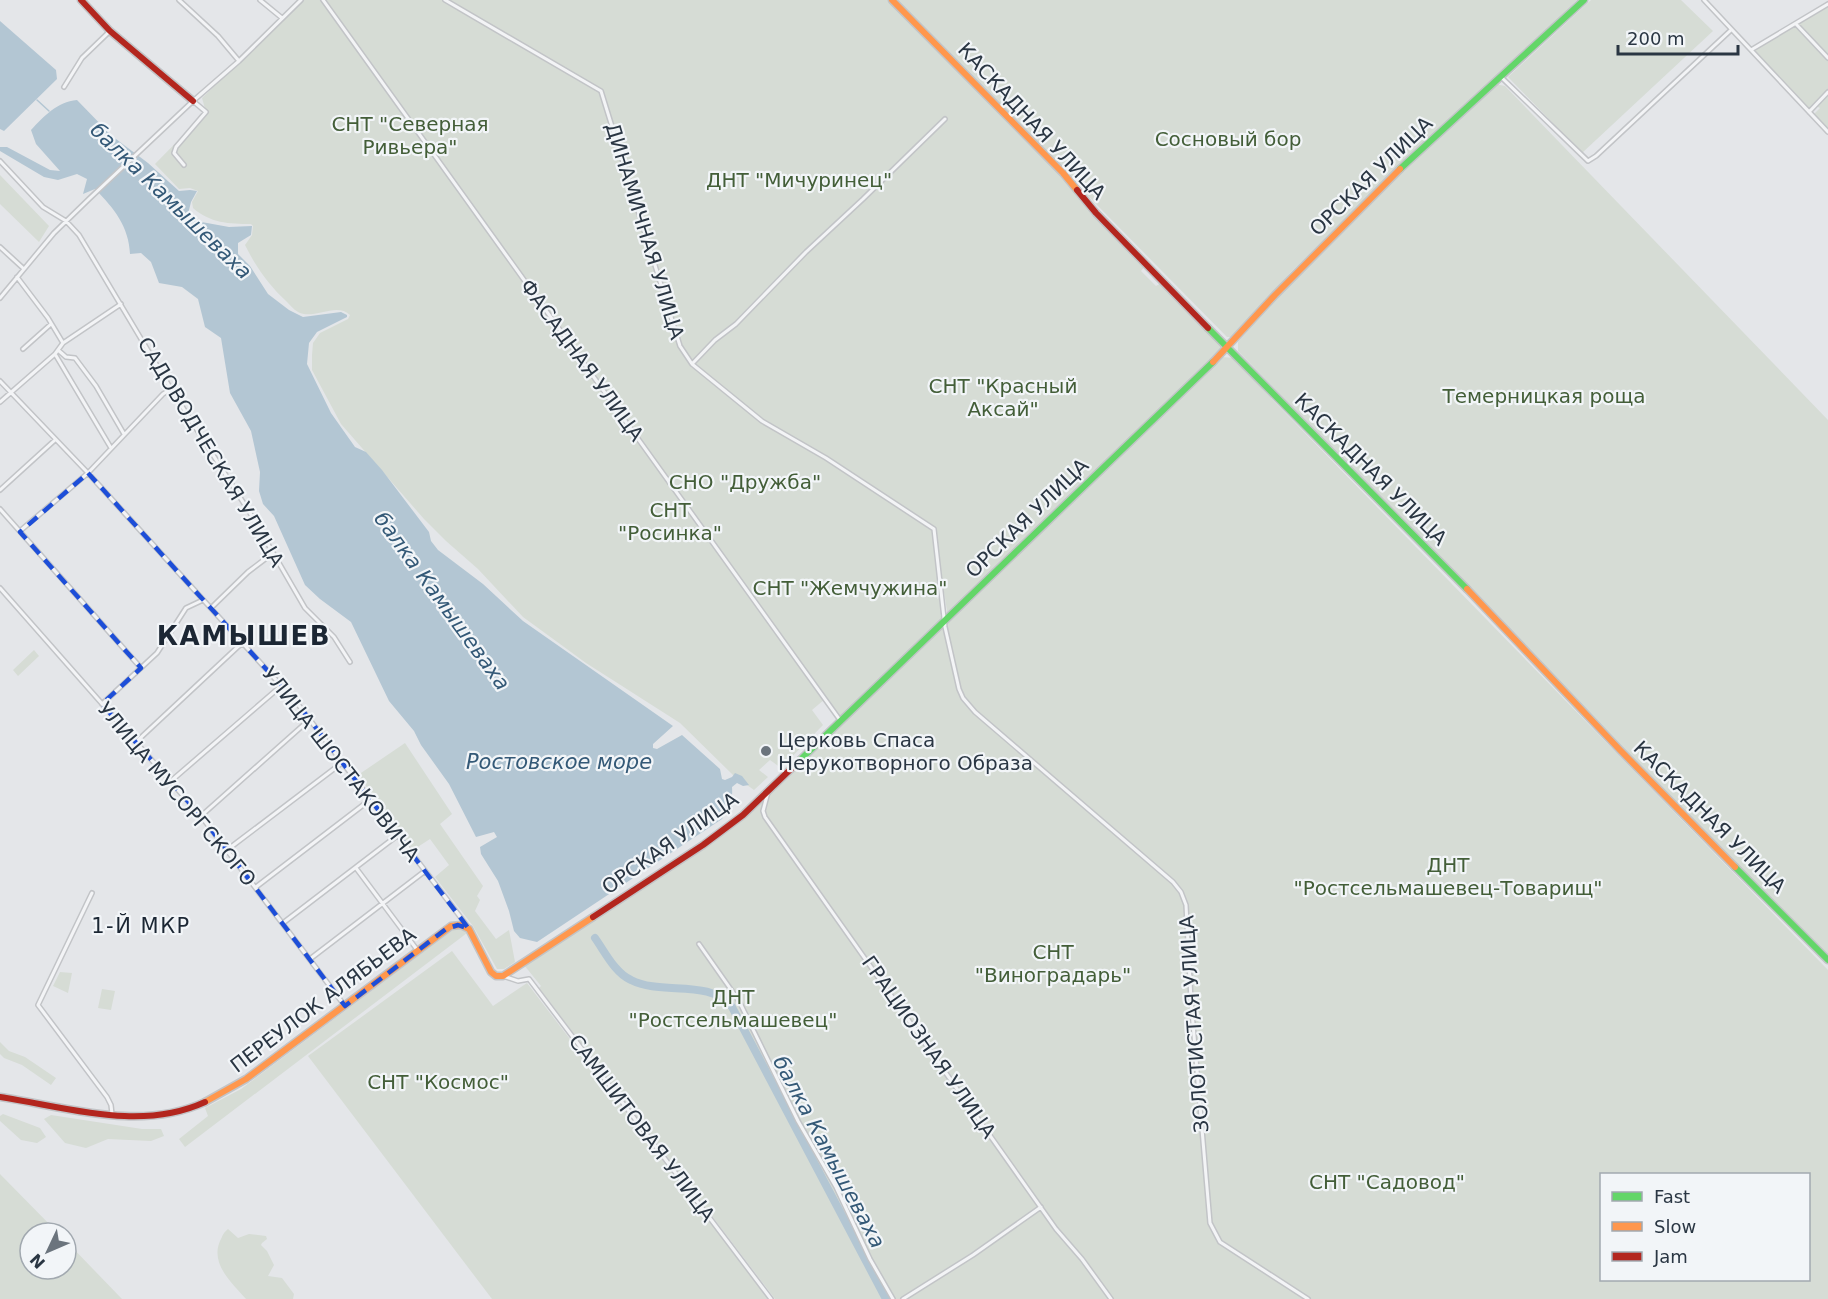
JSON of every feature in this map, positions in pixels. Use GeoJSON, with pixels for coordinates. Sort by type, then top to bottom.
{"type":"FeatureCollection","features":[{"type":"Feature","properties":{"kind":"main road"},"geometry":{"type":"LineString","coordinates":[[81,0],[110,31],[193,101]]}},
{"type":"Feature","properties":{"kind":"main road","name":"КАСКАДНАЯ УЛИЦА"},"geometry":{"type":"LineString","coordinates":[[892,0],[1063,173],[1096,213],[1228,346],[1268,390],[1414,534],[1665,797],[1828,960]]}},
{"type":"Feature","properties":{"kind":"main road","name":"ОРСКАЯ УЛИЦА"},"geometry":{"type":"LineString","coordinates":[[503,976],[736,822],[1228,346],[1377,191],[1584,0]]}},
{"type":"Feature","properties":{"kind":"main road","name":"ПЕРЕУЛОК АЛЯБЬЕВА"},"geometry":{"type":"LineString","coordinates":[[0,1096],[112,1114],[158,1116],[195,1107],[221,1095],[246,1079],[451,926],[462,925],[469,929]]}},
{"type":"Feature","properties":{"kind":"main road"},"geometry":{"type":"LineString","coordinates":[[469,929],[491,972],[496,976],[503,976]]}},
{"type":"Feature","properties":{"kind":"street"},"geometry":{"type":"LineString","coordinates":[[179,0],[218,36],[239,61]]}},
{"type":"Feature","properties":{"kind":"street"},"geometry":{"type":"LineString","coordinates":[[260,0],[282,18]]}},
{"type":"Feature","properties":{"kind":"street"},"geometry":{"type":"LineString","coordinates":[[0,298],[22,267],[66,221],[142,148],[239,61],[301,0]]}},
{"type":"Feature","properties":{"kind":"street","name":"ФАСАДНАЯ УЛИЦА"},"geometry":{"type":"LineString","coordinates":[[323,0],[840,720]]}},
{"type":"Feature","properties":{"kind":"street","name":"ДИНАМИЧНАЯ УЛИЦА"},"geometry":{"type":"LineString","coordinates":[[445,0],[601,91],[680,346],[692,364],[762,421],[826,458],[934,529]]}},
{"type":"Feature","properties":{"kind":"street"},"geometry":{"type":"LineString","coordinates":[[1704,0],[1828,132]]}},
{"type":"Feature","properties":{"kind":"street"},"geometry":{"type":"LineString","coordinates":[[1751,50],[1828,4]]}},
{"type":"Feature","properties":{"kind":"street"},"geometry":{"type":"LineString","coordinates":[[1796,24],[1828,58]]}},
{"type":"Feature","properties":{"kind":"street"},"geometry":{"type":"LineString","coordinates":[[1500,76],[1588,161],[1601,152],[1731,30]]}},
{"type":"Feature","properties":{"kind":"street"},"geometry":{"type":"LineString","coordinates":[[64,87],[82,58],[110,31]]}},
{"type":"Feature","properties":{"kind":"street"},"geometry":{"type":"LineString","coordinates":[[1809,112],[1828,92]]}},
{"type":"Feature","properties":{"kind":"street"},"geometry":{"type":"LineString","coordinates":[[184,165],[174,153],[176,147],[206,112],[193,101]]}},
{"type":"Feature","properties":{"kind":"street"},"geometry":{"type":"LineString","coordinates":[[692,364],[715,340],[736,324],[806,252],[945,119]]}},
{"type":"Feature","properties":{"kind":"street","name":"САДОВОДЧЕСКАЯ УЛИЦА"},"geometry":{"type":"LineString","coordinates":[[0,161],[43,207],[66,221],[79,235],[305,608],[334,637],[350,662]]}},
{"type":"Feature","properties":{"kind":"street"},"geometry":{"type":"LineString","coordinates":[[0,247],[22,267]]}},
{"type":"Feature","properties":{"kind":"street"},"geometry":{"type":"LineString","coordinates":[[17,277],[52,324],[63,343]]}},
{"type":"Feature","properties":{"kind":"street"},"geometry":{"type":"LineString","coordinates":[[0,402],[55,354],[63,343],[121,304]]}},
{"type":"Feature","properties":{"kind":"street"},"geometry":{"type":"LineString","coordinates":[[24,349],[52,324]]}},
{"type":"Feature","properties":{"kind":"street"},"geometry":{"type":"LineString","coordinates":[[58,350],[66,357],[75,358],[86,371],[124,434]]}},
{"type":"Feature","properties":{"kind":"street"},"geometry":{"type":"LineString","coordinates":[[55,354],[111,448]]}},
{"type":"Feature","properties":{"kind":"street","name":"УЛИЦА ШОСТАКОВИЧА"},"geometry":{"type":"LineString","coordinates":[[0,381],[211,608],[310,719],[469,929]]}},
{"type":"Feature","properties":{"kind":"street"},"geometry":{"type":"LineString","coordinates":[[20,532],[88,474],[163,394],[171,389]]}},
{"type":"Feature","properties":{"kind":"street"},"geometry":{"type":"LineString","coordinates":[[0,490],[55,440]]}},
{"type":"Feature","properties":{"kind":"street"},"geometry":{"type":"LineString","coordinates":[[0,509],[141,668]]}},
{"type":"Feature","properties":{"kind":"street","name":"ЗОЛОТИСТАЯ УЛИЦА"},"geometry":{"type":"LineString","coordinates":[[934,529],[944,621],[959,689],[969,705],[1173,882],[1181,892],[1186,905],[1191,1000],[1210,1223],[1221,1242],[1308,1299]]}},
{"type":"Feature","properties":{"kind":"street"},"geometry":{"type":"LineString","coordinates":[[211,608],[248,572],[273,553]]}},
{"type":"Feature","properties":{"kind":"street","name":"УЛИЦА МУСОРГСКОГО"},"geometry":{"type":"LineString","coordinates":[[0,588],[201,816],[345,1006]]}},
{"type":"Feature","properties":{"kind":"street"},"geometry":{"type":"LineString","coordinates":[[102,704],[157,653],[186,609],[203,600]]}},
{"type":"Feature","properties":{"kind":"street"},"geometry":{"type":"LineString","coordinates":[[136,742],[243,643]]}},
{"type":"Feature","properties":{"kind":"street"},"geometry":{"type":"LineString","coordinates":[[171,781],[281,686]]}},
{"type":"Feature","properties":{"kind":"street"},"geometry":{"type":"LineString","coordinates":[[201,816],[310,719]]}},
{"type":"Feature","properties":{"kind":"street"},"geometry":{"type":"LineString","coordinates":[[227,851],[343,762]]}},
{"type":"Feature","properties":{"kind":"street","name":"ГРАЦИОЗНАЯ УЛИЦА"},"geometry":{"type":"LineString","coordinates":[[768,790],[763,811],[765,816],[1056,1228],[1111,1299]]}},
{"type":"Feature","properties":{"kind":"street"},"geometry":{"type":"LineString","coordinates":[[256,887],[371,799]]}},
{"type":"Feature","properties":{"kind":"street"},"geometry":{"type":"LineString","coordinates":[[283,923],[398,835]]}},
{"type":"Feature","properties":{"kind":"street"},"geometry":{"type":"LineString","coordinates":[[355,868],[418,951]]}},
{"type":"Feature","properties":{"kind":"street"},"geometry":{"type":"LineString","coordinates":[[310,958],[425,871]]}},
{"type":"Feature","properties":{"kind":"street"},"geometry":{"type":"LineString","coordinates":[[92,893],[38,1005],[107,1097],[111,1104],[112,1114]]}},
{"type":"Feature","properties":{"kind":"street"},"geometry":{"type":"LineString","coordinates":[[699,944],[739,1001],[761,1049],[836,1187],[870,1259],[893,1299]]}},
{"type":"Feature","properties":{"kind":"street","name":"САМШИТОВАЯ УЛИЦА"},"geometry":{"type":"LineString","coordinates":[[503,976],[518,981],[529,979],[771,1299]]}},
{"type":"Feature","properties":{"kind":"street"},"geometry":{"type":"LineString","coordinates":[[903,1299],[973,1255],[1042,1206]]}},
{"type":"Feature","properties":{"kind":"highlighted area"},"geometry":{"type":"Polygon","coordinates":[[[88,473],[297,703],[469,929],[458,925],[446,929],[345,1006],[201,816],[102,704],[141,668],[20,532],[88,473]]]}},
{"type":"Feature","properties":{"kind":"green space"},"geometry":{"type":"Polygon","coordinates":[[[303,0],[891,0],[1147,264],[1141,271],[1156,286],[1163,282],[1223,344],[1220,351],[1015,552],[1221,357],[1235,358],[1264,391],[1828,970],[1828,1299],[775,1299],[539,988],[541,986],[524,965],[732,827],[948,617],[943,586],[936,587],[937,599],[941,597],[943,613],[940,615],[943,618],[839,718],[825,699],[812,710],[823,725],[781,768],[770,760],[759,770],[768,777],[754,790],[733,775],[680,723],[586,663],[523,617],[478,569],[424,519],[341,424],[312,370],[312,355],[313,343],[320,333],[348,319],[350,315],[339,310],[312,314],[296,311],[268,282],[245,245],[252,235],[253,226],[220,222],[199,213],[193,208],[192,202],[198,191],[190,188],[179,189],[155,164],[206,112],[202,98],[303,0]]]}},
{"type":"Feature","properties":{"kind":"green space","name":"Сосновый бор"},"geometry":{"type":"Polygon","coordinates":[[[895,0],[1577,0],[1291,272],[1234,337],[1227,337],[895,0]]]}},
{"type":"Feature","properties":{"kind":"green space"},"geometry":{"type":"Polygon","coordinates":[[[1591,0],[1681,0],[1713,31],[1582,153],[1508,77],[1591,0]]]}},
{"type":"Feature","properties":{"kind":"green space"},"geometry":{"type":"Polygon","coordinates":[[[1828,3],[1828,131],[1813,115],[1820,108],[1816,106],[1810,111],[1754,51],[1828,3]]]}},
{"type":"Feature","properties":{"kind":"green space","name":"Темерницкая роща"},"geometry":{"type":"Polygon","coordinates":[[[1495,84],[1505,86],[1828,420],[1828,960],[1238,351],[1238,342],[1299,274],[1363,209],[1495,84]]]}},
{"type":"Feature","properties":{"kind":"green space"},"geometry":{"type":"Polygon","coordinates":[[[0,175],[49,226],[39,242],[0,204],[0,175]]]}},
{"type":"Feature","properties":{"kind":"green space"},"geometry":{"type":"Polygon","coordinates":[[[34,650],[39,656],[18,676],[13,670],[34,650]]]}},
{"type":"Feature","properties":{"kind":"green space"},"geometry":{"type":"Polygon","coordinates":[[[405,743],[452,814],[440,824],[483,886],[477,896],[480,900],[475,911],[496,939],[509,930],[515,962],[504,969],[497,969],[473,926],[435,877],[449,865],[430,839],[413,850],[358,775],[405,743]]]}},
{"type":"Feature","properties":{"kind":"green space"},"geometry":{"type":"Polygon","coordinates":[[[455,928],[463,929],[467,933],[185,1147],[179,1139],[208,1116],[205,1108],[241,1089],[455,928]]]}},
{"type":"Feature","properties":{"kind":"green space","name":"СНТ \"Космос\""},"geometry":{"type":"Polygon","coordinates":[[[452,951],[493,1006],[527,983],[769,1299],[492,1299],[308,1056],[452,951]]]}},
{"type":"Feature","properties":{"kind":"green space"},"geometry":{"type":"Polygon","coordinates":[[[60,972],[72,973],[68,993],[53,986],[60,972]]]}},
{"type":"Feature","properties":{"kind":"green space"},"geometry":{"type":"Polygon","coordinates":[[[102,989],[115,991],[111,1010],[98,1008],[102,989]]]}},
{"type":"Feature","properties":{"kind":"green space"},"geometry":{"type":"Polygon","coordinates":[[[0,1042],[9,1051],[25,1057],[56,1078],[51,1085],[22,1065],[4,1058],[0,1054],[0,1042]]]}},
{"type":"Feature","properties":{"kind":"green space"},"geometry":{"type":"Polygon","coordinates":[[[3,1114],[40,1128],[46,1137],[37,1143],[21,1140],[0,1121],[0,1116],[3,1114]]]}},
{"type":"Feature","properties":{"kind":"green space"},"geometry":{"type":"Polygon","coordinates":[[[51,1115],[142,1129],[161,1129],[164,1136],[151,1141],[108,1139],[86,1148],[65,1143],[44,1119],[51,1115]]]}},
{"type":"Feature","properties":{"kind":"green space"},"geometry":{"type":"Polygon","coordinates":[[[0,1174],[46,1221],[18,1221],[18,1281],[78,1281],[78,1253],[122,1299],[0,1299],[0,1174]]]}},
{"type":"Feature","properties":{"kind":"green space"},"geometry":{"type":"Polygon","coordinates":[[[228,1229],[238,1238],[249,1234],[266,1236],[267,1239],[261,1245],[274,1265],[268,1276],[282,1278],[294,1294],[293,1299],[246,1299],[224,1273],[218,1258],[220,1241],[228,1229]]]}},
{"type":"Feature","properties":{"kind":"water"},"geometry":{"type":"Polygon","coordinates":[[[0,21],[56,70],[57,79],[4,131],[0,129],[0,21]]]}},
{"type":"Feature","properties":{"kind":"water","name":"Ростовское море"},"geometry":{"type":"Polygon","coordinates":[[[77,100],[112,136],[148,163],[179,191],[197,191],[188,214],[196,221],[229,227],[252,226],[251,235],[238,243],[238,254],[250,266],[268,294],[289,310],[303,317],[341,312],[347,315],[317,332],[309,343],[307,364],[331,413],[355,447],[366,452],[382,470],[429,532],[431,541],[438,550],[483,584],[523,621],[673,726],[653,744],[653,748],[657,749],[682,735],[720,769],[722,779],[732,777],[735,773],[742,776],[749,785],[743,786],[737,783],[732,787],[730,804],[722,819],[537,942],[520,938],[514,931],[498,881],[481,854],[480,847],[497,837],[494,832],[476,837],[449,784],[421,745],[414,731],[389,701],[351,622],[305,585],[274,516],[263,504],[259,491],[260,472],[251,431],[230,393],[221,338],[205,327],[198,299],[182,287],[159,283],[151,262],[141,253],[130,254],[127,235],[108,203],[95,189],[83,194],[87,179],[77,174],[58,180],[44,177],[0,151],[0,147],[7,147],[50,170],[60,171],[36,144],[31,130],[57,107],[77,100]]]}},
{"type":"Feature","properties":{"kind":"waterway","name":"балка Камышеваха"},"geometry":{"type":"LineString","coordinates":[[37,100],[49,111]]}},
{"type":"Feature","properties":{"kind":"waterway","name":"балка Камышеваха"},"geometry":{"type":"LineString","coordinates":[[595,938],[615,967],[625,977],[643,985],[711,993],[722,998],[732,1007],[886,1299]]}},
{"type":"Feature","properties":{"kind":"traffic: fast"},"geometry":{"type":"LineString","coordinates":[[1400,169],[1584,0]]}},
{"type":"Feature","properties":{"kind":"traffic: fast"},"geometry":{"type":"LineString","coordinates":[[1208,328],[1467,589]]}},
{"type":"Feature","properties":{"kind":"traffic: fast"},"geometry":{"type":"LineString","coordinates":[[796,764],[1213,362]]}},
{"type":"Feature","properties":{"kind":"traffic: fast"},"geometry":{"type":"LineString","coordinates":[[1735,867],[1828,960]]}},
{"type":"Feature","properties":{"kind":"traffic: slow"},"geometry":{"type":"LineString","coordinates":[[892,0],[1063,173],[1077,190]]}},
{"type":"Feature","properties":{"kind":"traffic: slow"},"geometry":{"type":"LineString","coordinates":[[1213,362],[1275,295],[1400,169]]}},
{"type":"Feature","properties":{"kind":"traffic: slow"},"geometry":{"type":"LineString","coordinates":[[1467,589],[1735,867]]}},
{"type":"Feature","properties":{"kind":"traffic: slow"},"geometry":{"type":"LineString","coordinates":[[205,1102],[246,1079],[451,926],[461,925],[469,929],[491,972],[496,976],[503,976],[593,917]]}},
{"type":"Feature","properties":{"kind":"traffic: jam"},"geometry":{"type":"LineString","coordinates":[[81,0],[110,31],[193,101]]}},
{"type":"Feature","properties":{"kind":"traffic: jam"},"geometry":{"type":"LineString","coordinates":[[1077,190],[1096,213],[1208,328]]}},
{"type":"Feature","properties":{"kind":"traffic: jam"},"geometry":{"type":"LineString","coordinates":[[593,917],[703,845],[743,815],[796,764]]}},
{"type":"Feature","properties":{"kind":"traffic: jam"},"geometry":{"type":"LineString","coordinates":[[0,1097],[103,1115],[129,1116],[180,1111],[205,1102]]}},
{"type":"Feature","properties":{"kind":"place","name":"Церковь Спаса Нерукотворного Образа"},"geometry":{"type":"Point","coordinates":[766,751]}},
{"type":"Feature","properties":{"kind":"district","name":"КАМЫШЕВ"},"geometry":{"type":"Point","coordinates":[244,636]}},
{"type":"Feature","properties":{"kind":"district","name":"1-Й МКР"},"geometry":{"type":"Point","coordinates":[141,926]}},
{"type":"Feature","properties":{"kind":"park label","name":"СНТ \"Северная Ривьера\""},"geometry":{"type":"Point","coordinates":[410,136]}},
{"type":"Feature","properties":{"kind":"park label","name":"ДНТ \"Мичуринец\""},"geometry":{"type":"Point","coordinates":[799,180]}},
{"type":"Feature","properties":{"kind":"park label","name":"СНТ \"Красный Аксай\""},"geometry":{"type":"Point","coordinates":[1003,398]}},
{"type":"Feature","properties":{"kind":"park label","name":"СНО \"Дружба\""},"geometry":{"type":"Point","coordinates":[745,482]}},
{"type":"Feature","properties":{"kind":"park label","name":"СНТ \"Росинка\""},"geometry":{"type":"Point","coordinates":[670,522]}},
{"type":"Feature","properties":{"kind":"park label","name":"СНТ \"Жемчужина\""},"geometry":{"type":"Point","coordinates":[850,588]}},
{"type":"Feature","properties":{"kind":"park label","name":"ДНТ \"Ростсельмашевец-Товарищ\""},"geometry":{"type":"Point","coordinates":[1448,876]}},
{"type":"Feature","properties":{"kind":"park label","name":"СНТ \"Виноградарь\""},"geometry":{"type":"Point","coordinates":[1053,964]}},
{"type":"Feature","properties":{"kind":"park label","name":"ДНТ \"Ростсельмашевец\""},"geometry":{"type":"Point","coordinates":[733,1008]}},
{"type":"Feature","properties":{"kind":"park label","name":"СНТ \"Садовод\""},"geometry":{"type":"Point","coordinates":[1387,1182]}}]}
